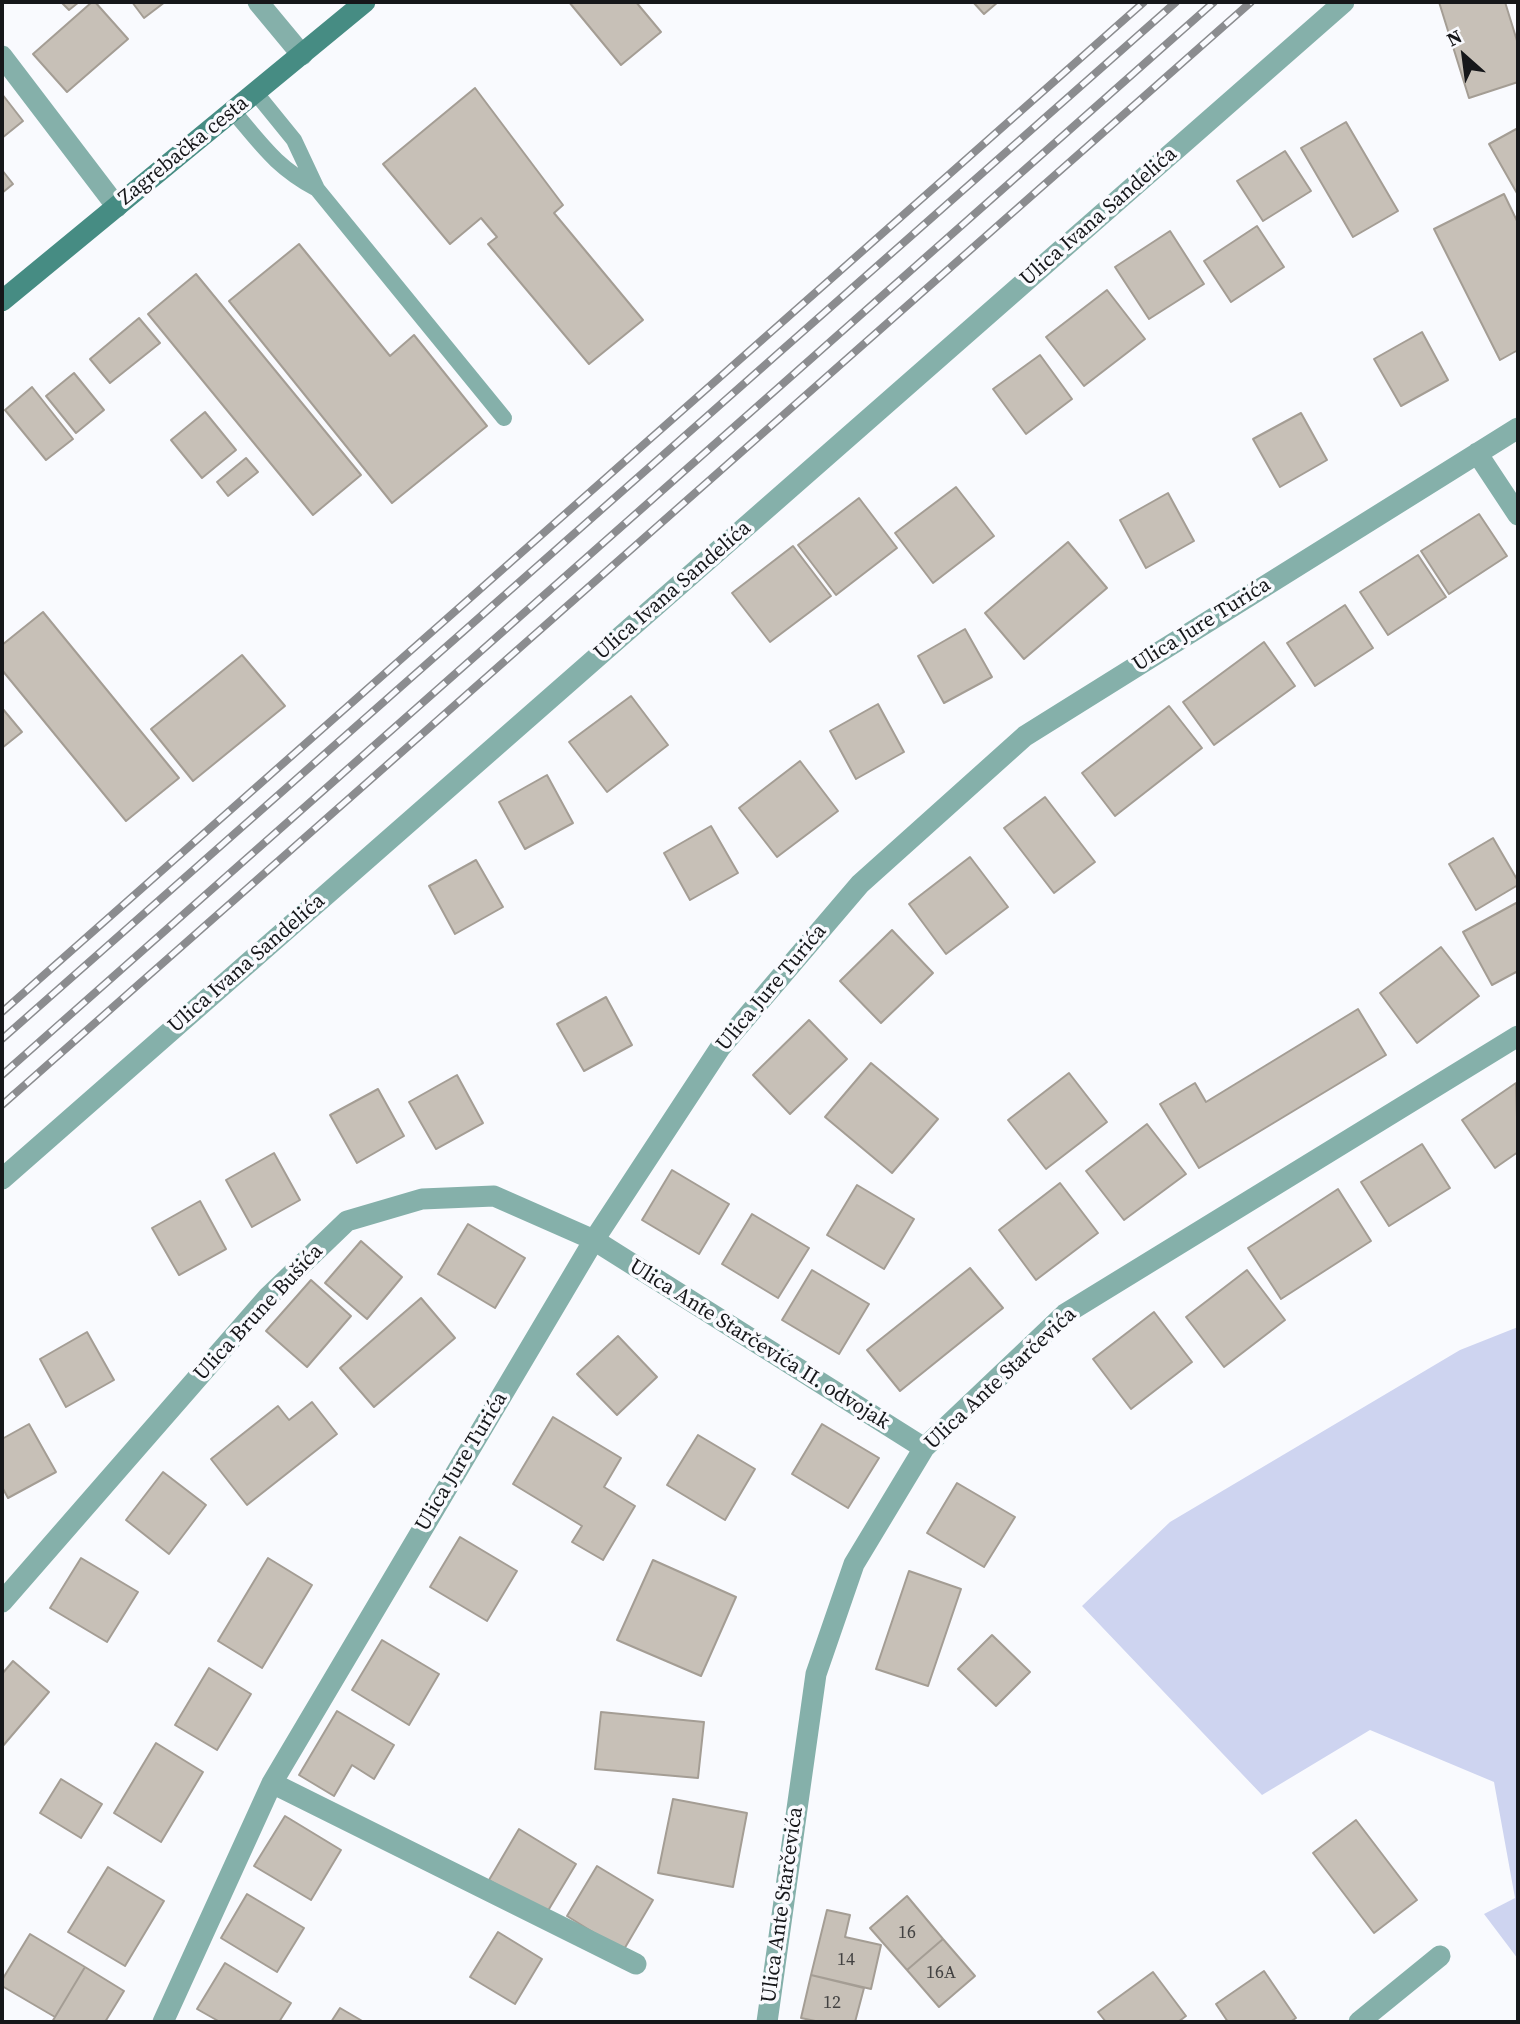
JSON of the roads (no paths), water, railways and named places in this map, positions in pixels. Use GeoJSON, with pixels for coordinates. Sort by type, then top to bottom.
{"type":"FeatureCollection","features":[{"type":"Feature","properties":{"kind":"main road","name":"Zagrebačka cesta"},"geometry":{"type":"LineString","coordinates":[[2,301],[365,2]]}},
{"type":"Feature","properties":{"kind":"street"},"geometry":{"type":"LineString","coordinates":[[258,2],[302,55]]}},
{"type":"Feature","properties":{"kind":"street","name":"Ulica Ivana Sandelića"},"geometry":{"type":"LineString","coordinates":[[2,1179],[1344,2]]}},
{"type":"Feature","properties":{"kind":"street"},"geometry":{"type":"LineString","coordinates":[[2,56],[117,206]]}},
{"type":"Feature","properties":{"kind":"street","name":"Ulica Jure Turića"},"geometry":{"type":"LineString","coordinates":[[163,2022],[272,1783],[594,1240],[729,1038],[860,884],[1015,745],[1518,428]]}},
{"type":"Feature","properties":{"kind":"street"},"geometry":{"type":"LineString","coordinates":[[1477,453],[1518,515]]}},
{"type":"Feature","properties":{"kind":"street","name":"Ulica Ante Starčevića"},"geometry":{"type":"LineString","coordinates":[[767,2022],[816,1674],[854,1564],[925,1448],[1065,1314],[1518,1036]]}},
{"type":"Feature","properties":{"kind":"street","name":"Ulica Brune Bušića"},"geometry":{"type":"LineString","coordinates":[[2,1602],[269,1296],[347,1221],[422,1199],[494,1196],[594,1240]]}},
{"type":"Feature","properties":{"kind":"street","name":"Ulica Ante Starčevića II. odvojak"},"geometry":{"type":"LineString","coordinates":[[594,1240],[925,1448]]}},
{"type":"Feature","properties":{"kind":"street"},"geometry":{"type":"LineString","coordinates":[[272,1783],[636,1964]]}},
{"type":"Feature","properties":{"kind":"street"},"geometry":{"type":"LineString","coordinates":[[1359,2022],[1440,1956]]}},
{"type":"Feature","properties":{"kind":"lane"},"geometry":{"type":"LineString","coordinates":[[255,92],[294,140],[317,189],[504,418]]}},
{"type":"Feature","properties":{"kind":"lane"},"geometry":{"type":"LineString","coordinates":[[233,111],[273,159],[292,176],[317,189]]}},
{"type":"Feature","properties":{"kind":"railway"},"geometry":{"type":"LineString","coordinates":[[2,1012],[1144,2]]}},
{"type":"Feature","properties":{"kind":"railway"},"geometry":{"type":"LineString","coordinates":[[2,1039],[1176,2]]}},
{"type":"Feature","properties":{"kind":"railway"},"geometry":{"type":"LineString","coordinates":[[2,1075],[1214,2]]}},
{"type":"Feature","properties":{"kind":"railway"},"geometry":{"type":"LineString","coordinates":[[2,1105],[1251,2]]}}]}
